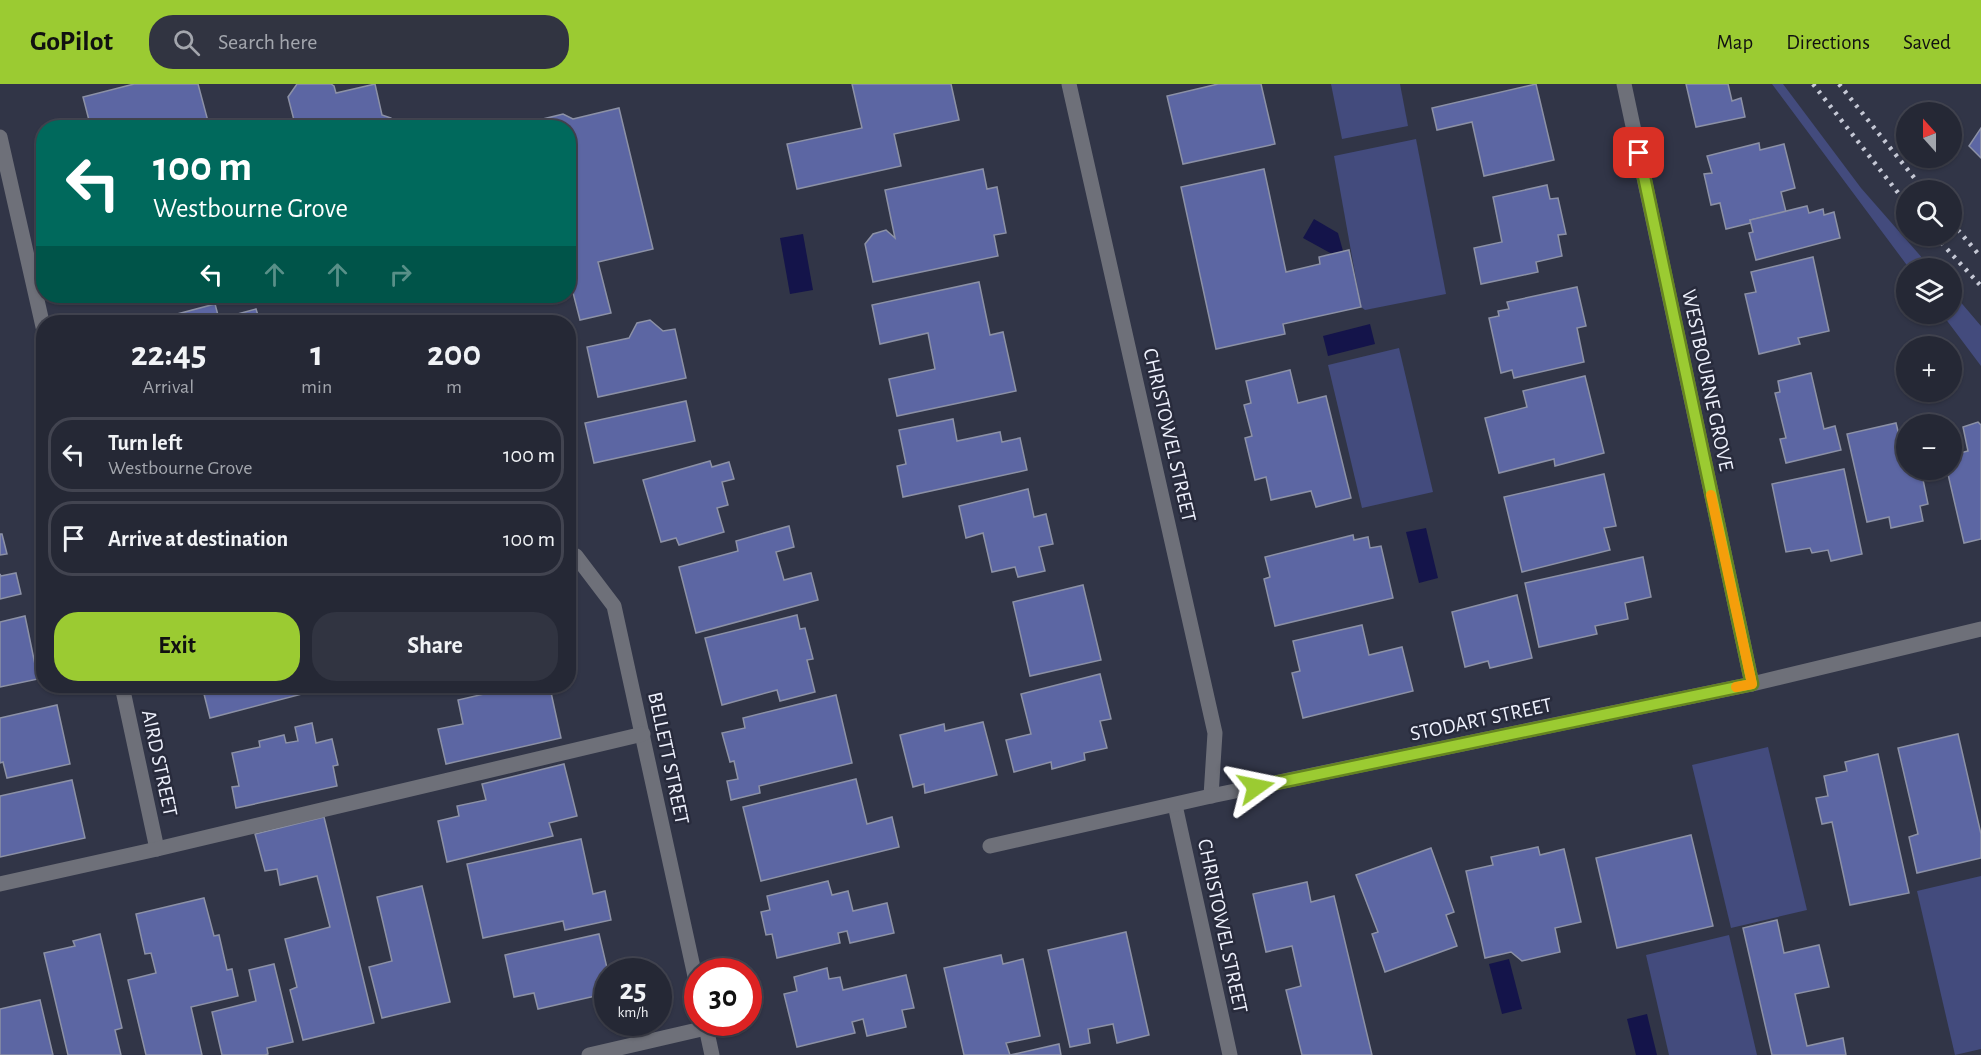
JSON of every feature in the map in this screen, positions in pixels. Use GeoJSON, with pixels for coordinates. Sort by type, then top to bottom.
{"type":"FeatureCollection","features":[{"type":"Feature","properties":{"kind":"street","name":"CHRISTOWEL STREET"},"geometry":{"type":"LineString","coordinates":[[1069,84],[1215,733],[1211,796]]}},
{"type":"Feature","properties":{"kind":"street","name":"WESTBOURNE GROVE"},"geometry":{"type":"LineString","coordinates":[[1624,84],[1752,684]]}},
{"type":"Feature","properties":{"kind":"street"},"geometry":{"type":"LineString","coordinates":[[0,137],[36,296]]}},
{"type":"Feature","properties":{"kind":"street","name":"BELLETT STREET"},"geometry":{"type":"LineString","coordinates":[[576,556],[614,606],[691,958]]}},
{"type":"Feature","properties":{"kind":"street","name":"STODART STREET"},"geometry":{"type":"LineString","coordinates":[[990,846],[1175,806],[1211,796],[1752,684],[1981,629]]}},
{"type":"Feature","properties":{"kind":"street","name":"AIRD STREET"},"geometry":{"type":"LineString","coordinates":[[124,693],[157,849]]}},
{"type":"Feature","properties":{"kind":"street"},"geometry":{"type":"LineString","coordinates":[[0,884],[643,734]]}},
{"type":"Feature","properties":{"kind":"street","name":"CHRISTOWEL STREET"},"geometry":{"type":"LineString","coordinates":[[1175,806],[1230,1055]]}},
{"type":"Feature","properties":{"kind":"street"},"geometry":{"type":"LineString","coordinates":[[589,1055],[684,1031]]}},
{"type":"Feature","properties":{"kind":"street"},"geometry":{"type":"LineString","coordinates":[[707,1036],[712,1055]]}},
{"type":"Feature","properties":{"kind":"shaded area"},"geometry":{"type":"Polygon","coordinates":[[[1331,84],[1400,84],[1408,126],[1342,139],[1331,84]]]}},
{"type":"Feature","properties":{"kind":"shaded area"},"geometry":{"type":"Polygon","coordinates":[[[1772,84],[1783,84],[1861,188],[1896,228],[1896,246],[1912,246],[1922,258],[1902,258],[1772,84]]]}},
{"type":"Feature","properties":{"kind":"shaded area"},"geometry":{"type":"Polygon","coordinates":[[[1416,139],[1446,294],[1365,310],[1361,307],[1334,156],[1416,139]]]}},
{"type":"Feature","properties":{"kind":"shaded area"},"geometry":{"type":"Polygon","coordinates":[[[1314,219],[1338,233],[1343,251],[1332,254],[1303,238],[1314,219]]]}},
{"type":"Feature","properties":{"kind":"shaded area"},"geometry":{"type":"Polygon","coordinates":[[[803,234],[813,290],[790,294],[780,238],[803,234]]]}},
{"type":"Feature","properties":{"kind":"shaded area"},"geometry":{"type":"Polygon","coordinates":[[[1962,304],[1981,326],[1981,366],[1962,341],[1962,336],[1958,336],[1950,324],[1962,324],[1962,304]]]}},
{"type":"Feature","properties":{"kind":"shaded area"},"geometry":{"type":"Polygon","coordinates":[[[1370,324],[1375,344],[1328,356],[1323,336],[1370,324]]]}},
{"type":"Feature","properties":{"kind":"shaded area"},"geometry":{"type":"Polygon","coordinates":[[[1399,348],[1433,492],[1362,508],[1328,365],[1399,348]]]}},
{"type":"Feature","properties":{"kind":"shaded area"},"geometry":{"type":"Polygon","coordinates":[[[1426,528],[1438,578],[1419,583],[1406,532],[1426,528]]]}},
{"type":"Feature","properties":{"kind":"shaded area"},"geometry":{"type":"Polygon","coordinates":[[[1768,747],[1807,910],[1731,928],[1692,765],[1768,747]]]}},
{"type":"Feature","properties":{"kind":"shaded area"},"geometry":{"type":"Polygon","coordinates":[[[1981,876],[1981,1049],[1955,1055],[1917,891],[1981,876]]]}},
{"type":"Feature","properties":{"kind":"shaded area"},"geometry":{"type":"Polygon","coordinates":[[[1729,935],[1757,1055],[1669,1055],[1646,955],[1729,935]]]}},
{"type":"Feature","properties":{"kind":"shaded area"},"geometry":{"type":"Polygon","coordinates":[[[1509,959],[1522,1009],[1502,1014],[1489,964],[1509,959]]]}},
{"type":"Feature","properties":{"kind":"shaded area"},"geometry":{"type":"Polygon","coordinates":[[[1647,1014],[1657,1055],[1636,1055],[1627,1019],[1647,1014]]]}},
{"type":"Feature","properties":{"kind":"building"},"geometry":{"type":"Polygon","coordinates":[[[134,84],[198,84],[208,120],[89,120],[83,97],[134,84]]]}},
{"type":"Feature","properties":{"kind":"building"},"geometry":{"type":"Polygon","coordinates":[[[297,84],[331,84],[336,93],[375,84],[382,115],[391,120],[294,120],[288,97],[297,84]]]}},
{"type":"Feature","properties":{"kind":"building"},"geometry":{"type":"Polygon","coordinates":[[[852,84],[951,84],[959,120],[894,134],[901,166],[797,189],[787,144],[862,128],[852,84]]]}},
{"type":"Feature","properties":{"kind":"building"},"geometry":{"type":"Polygon","coordinates":[[[1218,84],[1261,84],[1275,144],[1183,164],[1167,96],[1218,84]]]}},
{"type":"Feature","properties":{"kind":"building"},"geometry":{"type":"Polygon","coordinates":[[[1536,84],[1554,160],[1484,176],[1472,122],[1437,130],[1432,108],[1536,84]]]}},
{"type":"Feature","properties":{"kind":"building"},"geometry":{"type":"Polygon","coordinates":[[[1686,84],[1728,84],[1732,101],[1741,98],[1745,117],[1696,127],[1686,84]]]}},
{"type":"Feature","properties":{"kind":"building"},"geometry":{"type":"Polygon","coordinates":[[[619,108],[653,249],[598,262],[611,313],[580,320],[576,303],[576,120],[542,120],[563,114],[573,119],[619,108]]]}},
{"type":"Feature","properties":{"kind":"building"},"geometry":{"type":"Polygon","coordinates":[[[1981,128],[1981,158],[1969,146],[1981,128]]]}},
{"type":"Feature","properties":{"kind":"building"},"geometry":{"type":"Polygon","coordinates":[[[1759,143],[1760,150],[1784,144],[1795,188],[1781,192],[1786,212],[1750,220],[1751,223],[1726,229],[1720,203],[1711,205],[1704,174],[1712,173],[1707,156],[1759,143]]]}},
{"type":"Feature","properties":{"kind":"building"},"geometry":{"type":"Polygon","coordinates":[[[983,169],[987,189],[997,187],[1006,233],[994,235],[998,256],[873,282],[865,244],[873,234],[886,230],[895,238],[885,190],[983,169]]]}},
{"type":"Feature","properties":{"kind":"building"},"geometry":{"type":"Polygon","coordinates":[[[1264,169],[1286,272],[1320,264],[1319,257],[1349,250],[1361,307],[1283,324],[1285,334],[1216,349],[1181,187],[1264,169]]]}},
{"type":"Feature","properties":{"kind":"building"},"geometry":{"type":"Polygon","coordinates":[[[1547,185],[1550,199],[1558,198],[1566,234],[1558,235],[1562,256],[1536,262],[1538,272],[1481,284],[1474,248],[1502,242],[1493,197],[1547,185]]]}},
{"type":"Feature","properties":{"kind":"building"},"geometry":{"type":"Polygon","coordinates":[[[1807,206],[1809,213],[1823,209],[1824,215],[1834,212],[1840,238],[1756,260],[1749,233],[1753,232],[1750,220],[1807,206]]]}},
{"type":"Feature","properties":{"kind":"building"},"geometry":{"type":"Polygon","coordinates":[[[1813,257],[1829,331],[1798,338],[1800,344],[1759,354],[1745,294],[1756,292],[1751,272],[1813,257]]]}},
{"type":"Feature","properties":{"kind":"building"},"geometry":{"type":"Polygon","coordinates":[[[979,282],[990,335],[1003,332],[1016,391],[897,416],[889,379],[935,369],[928,333],[880,344],[872,305],[979,282]]]}},
{"type":"Feature","properties":{"kind":"building"},"geometry":{"type":"Polygon","coordinates":[[[1577,287],[1586,326],[1577,328],[1584,362],[1514,378],[1512,370],[1501,373],[1489,318],[1499,316],[1498,311],[1509,309],[1507,302],[1577,287]]]}},
{"type":"Feature","properties":{"kind":"building"},"geometry":{"type":"Polygon","coordinates":[[[215,304],[218,315],[173,315],[215,304]]]}},
{"type":"Feature","properties":{"kind":"building"},"geometry":{"type":"Polygon","coordinates":[[[256,309],[258,315],[234,315],[256,309]]]}},
{"type":"Feature","properties":{"kind":"building"},"geometry":{"type":"Polygon","coordinates":[[[650,320],[663,331],[675,329],[686,378],[598,397],[587,347],[629,338],[637,323],[650,320]]]}},
{"type":"Feature","properties":{"kind":"building"},"geometry":{"type":"Polygon","coordinates":[[[1290,370],[1298,403],[1326,396],[1351,498],[1316,507],[1311,491],[1271,500],[1266,477],[1255,480],[1245,438],[1252,436],[1244,405],[1251,403],[1246,381],[1290,370]]]}},
{"type":"Feature","properties":{"kind":"building"},"geometry":{"type":"Polygon","coordinates":[[[1811,373],[1824,429],[1835,426],[1841,450],[1786,463],[1780,439],[1786,438],[1775,393],[1780,392],[1778,381],[1811,373]]]}},
{"type":"Feature","properties":{"kind":"building"},"geometry":{"type":"Polygon","coordinates":[[[1585,376],[1604,453],[1555,466],[1554,459],[1499,473],[1485,418],[1527,407],[1523,391],[1585,376]]]}},
{"type":"Feature","properties":{"kind":"building"},"geometry":{"type":"Polygon","coordinates":[[[686,401],[695,441],[594,463],[585,423],[686,401]]]}},
{"type":"Feature","properties":{"kind":"building"},"geometry":{"type":"Polygon","coordinates":[[[953,419],[957,441],[1000,432],[1002,442],[1020,438],[1027,470],[903,497],[897,466],[906,464],[899,430],[953,419]]]}},
{"type":"Feature","properties":{"kind":"building"},"geometry":{"type":"Polygon","coordinates":[[[1978,422],[1981,425],[1981,539],[1964,543],[1949,480],[1962,480],[1962,452],[1968,451],[1963,427],[1978,422]]]}},
{"type":"Feature","properties":{"kind":"building"},"geometry":{"type":"Polygon","coordinates":[[[1896,423],[1896,480],[1923,480],[1928,504],[1920,506],[1923,521],[1891,528],[1889,517],[1867,522],[1847,434],[1896,423]]]}},
{"type":"Feature","properties":{"kind":"building"},"geometry":{"type":"Polygon","coordinates":[[[710,461],[712,467],[729,462],[734,479],[722,482],[728,505],[717,508],[724,532],[679,545],[676,538],[661,542],[643,480],[710,461]]]}},
{"type":"Feature","properties":{"kind":"building"},"geometry":{"type":"Polygon","coordinates":[[[1844,469],[1862,554],[1831,561],[1828,550],[1812,553],[1810,548],[1786,552],[1772,484],[1844,469]]]}},
{"type":"Feature","properties":{"kind":"building"},"geometry":{"type":"Polygon","coordinates":[[[1604,474],[1616,526],[1604,528],[1610,550],[1522,572],[1504,497],[1604,474]]]}},
{"type":"Feature","properties":{"kind":"building"},"geometry":{"type":"Polygon","coordinates":[[[1028,489],[1034,517],[1046,514],[1053,544],[1039,547],[1045,571],[1018,577],[1015,567],[992,572],[983,533],[966,538],[959,506],[1028,489]]]}},
{"type":"Feature","properties":{"kind":"building"},"geometry":{"type":"Polygon","coordinates":[[[789,526],[794,547],[776,552],[784,580],[811,573],[818,600],[696,633],[679,567],[738,551],[736,541],[789,526]]]}},
{"type":"Feature","properties":{"kind":"building"},"geometry":{"type":"Polygon","coordinates":[[[0,534],[2,534],[7,554],[0,555],[0,534]]]}},
{"type":"Feature","properties":{"kind":"building"},"geometry":{"type":"Polygon","coordinates":[[[1353,535],[1354,540],[1368,537],[1370,548],[1381,546],[1393,598],[1275,626],[1264,579],[1270,577],[1265,557],[1353,535]]]}},
{"type":"Feature","properties":{"kind":"building"},"geometry":{"type":"Polygon","coordinates":[[[1643,557],[1651,597],[1625,603],[1628,619],[1595,626],[1597,634],[1539,647],[1525,583],[1643,557]]]}},
{"type":"Feature","properties":{"kind":"building"},"geometry":{"type":"Polygon","coordinates":[[[16,573],[21,594],[0,599],[0,574],[1,576],[16,573]]]}},
{"type":"Feature","properties":{"kind":"building"},"geometry":{"type":"Polygon","coordinates":[[[1083,585],[1101,660],[1030,676],[1013,602],[1083,585]]]}},
{"type":"Feature","properties":{"kind":"building"},"geometry":{"type":"Polygon","coordinates":[[[1517,595],[1532,658],[1490,668],[1488,661],[1465,667],[1452,612],[1517,595]]]}},
{"type":"Feature","properties":{"kind":"building"},"geometry":{"type":"Polygon","coordinates":[[[797,615],[800,629],[805,628],[813,659],[807,660],[815,692],[780,701],[777,690],[722,705],[705,638],[797,615]]]}},
{"type":"Feature","properties":{"kind":"building"},"geometry":{"type":"Polygon","coordinates":[[[25,616],[36,679],[0,687],[0,622],[25,616]]]}},
{"type":"Feature","properties":{"kind":"building"},"geometry":{"type":"Polygon","coordinates":[[[1362,625],[1369,655],[1402,647],[1413,691],[1303,718],[1292,673],[1300,671],[1293,641],[1362,625]]]}},
{"type":"Feature","properties":{"kind":"building"},"geometry":{"type":"Polygon","coordinates":[[[1100,674],[1111,719],[1100,721],[1107,748],[1084,753],[1085,760],[1052,769],[1051,762],[1014,772],[1006,740],[1031,734],[1021,694],[1100,674]]]}},
{"type":"Feature","properties":{"kind":"building"},"geometry":{"type":"Polygon","coordinates":[[[204,693],[306,693],[210,718],[204,693]]]}},
{"type":"Feature","properties":{"kind":"building"},"geometry":{"type":"Polygon","coordinates":[[[488,693],[551,693],[561,738],[446,764],[438,729],[463,724],[458,700],[488,693]]]}},
{"type":"Feature","properties":{"kind":"building"},"geometry":{"type":"Polygon","coordinates":[[[836,695],[852,763],[759,786],[760,793],[731,800],[727,781],[738,779],[734,761],[730,762],[722,733],[745,728],[743,718],[836,695]]]}},
{"type":"Feature","properties":{"kind":"building"},"geometry":{"type":"Polygon","coordinates":[[[57,705],[70,764],[7,778],[3,762],[0,763],[0,718],[57,705]]]}},
{"type":"Feature","properties":{"kind":"building"},"geometry":{"type":"Polygon","coordinates":[[[983,722],[997,775],[925,793],[924,784],[913,787],[900,735],[944,724],[945,731],[983,722]]]}},
{"type":"Feature","properties":{"kind":"building"},"geometry":{"type":"Polygon","coordinates":[[[312,723],[316,743],[332,739],[338,765],[333,766],[337,786],[236,808],[232,787],[239,786],[232,753],[260,747],[259,741],[284,735],[286,743],[298,741],[295,727],[312,723]]]}},
{"type":"Feature","properties":{"kind":"building"},"geometry":{"type":"Polygon","coordinates":[[[1958,734],[1981,834],[1981,858],[1917,873],[1909,837],[1918,834],[1898,748],[1958,734]]]}},
{"type":"Feature","properties":{"kind":"building"},"geometry":{"type":"Polygon","coordinates":[[[1878,754],[1909,893],[1850,905],[1832,822],[1822,824],[1816,798],[1828,796],[1824,776],[1847,771],[1845,762],[1878,754]]]}},
{"type":"Feature","properties":{"kind":"building"},"geometry":{"type":"Polygon","coordinates":[[[564,764],[577,816],[549,823],[553,836],[447,862],[438,821],[459,816],[457,806],[486,800],[482,784],[564,764]]]}},
{"type":"Feature","properties":{"kind":"building"},"geometry":{"type":"Polygon","coordinates":[[[856,779],[867,824],[892,817],[899,847],[761,881],[743,807],[856,779]]]}},
{"type":"Feature","properties":{"kind":"building"},"geometry":{"type":"Polygon","coordinates":[[[72,780],[85,838],[0,857],[0,796],[72,780]]]}},
{"type":"Feature","properties":{"kind":"building"},"geometry":{"type":"Polygon","coordinates":[[[324,817],[374,1023],[303,1040],[290,990],[297,987],[285,939],[330,927],[317,876],[280,885],[277,869],[265,871],[255,834],[324,817]]]}},
{"type":"Feature","properties":{"kind":"building"},"geometry":{"type":"Polygon","coordinates":[[[1691,835],[1713,926],[1617,948],[1596,858],[1691,835]]]}},
{"type":"Feature","properties":{"kind":"building"},"geometry":{"type":"Polygon","coordinates":[[[581,839],[593,894],[605,891],[611,920],[565,930],[563,921],[483,938],[467,864],[581,839]]]}},
{"type":"Feature","properties":{"kind":"building"},"geometry":{"type":"Polygon","coordinates":[[[1538,847],[1540,855],[1564,849],[1581,922],[1555,928],[1560,952],[1522,961],[1511,952],[1485,958],[1466,871],[1493,865],[1491,857],[1538,847]]]}},
{"type":"Feature","properties":{"kind":"building"},"geometry":{"type":"Polygon","coordinates":[[[1431,848],[1454,912],[1446,915],[1457,946],[1385,972],[1372,934],[1378,932],[1356,875],[1431,848]]]}},
{"type":"Feature","properties":{"kind":"building"},"geometry":{"type":"Polygon","coordinates":[[[828,881],[832,895],[848,891],[853,911],[887,903],[894,933],[850,943],[847,931],[838,933],[840,943],[777,958],[772,934],[766,935],[761,912],[770,910],[767,896],[828,881]]]}},
{"type":"Feature","properties":{"kind":"building"},"geometry":{"type":"Polygon","coordinates":[[[1307,882],[1311,902],[1334,896],[1372,1055],[1302,1055],[1286,990],[1301,986],[1292,946],[1266,952],[1253,894],[1307,882]]]}},
{"type":"Feature","properties":{"kind":"building"},"geometry":{"type":"Polygon","coordinates":[[[422,886],[450,1002],[382,1018],[369,967],[392,961],[377,897],[422,886]]]}},
{"type":"Feature","properties":{"kind":"building"},"geometry":{"type":"Polygon","coordinates":[[[204,898],[214,936],[219,935],[227,970],[232,969],[238,996],[191,1007],[202,1055],[146,1055],[128,980],[156,973],[151,953],[145,954],[136,914],[204,898]]]}},
{"type":"Feature","properties":{"kind":"building"},"geometry":{"type":"Polygon","coordinates":[[[1777,920],[1784,953],[1819,945],[1829,987],[1795,994],[1807,1046],[1843,1038],[1846,1055],[1772,1055],[1743,928],[1777,920]]]}},
{"type":"Feature","properties":{"kind":"building"},"geometry":{"type":"Polygon","coordinates":[[[1126,932],[1149,1035],[1117,1043],[1113,1024],[1088,1029],[1090,1043],[1070,1047],[1048,950],[1126,932]]]}},
{"type":"Feature","properties":{"kind":"building"},"geometry":{"type":"Polygon","coordinates":[[[100,934],[122,1028],[115,1030],[121,1055],[68,1055],[44,953],[75,946],[73,941],[100,934]]]}},
{"type":"Feature","properties":{"kind":"building"},"geometry":{"type":"Polygon","coordinates":[[[599,934],[605,958],[594,958],[594,996],[538,1009],[534,993],[514,997],[505,955],[599,934]]]}},
{"type":"Feature","properties":{"kind":"building"},"geometry":{"type":"Polygon","coordinates":[[[1001,955],[1003,964],[1023,959],[1040,1036],[1006,1043],[1010,1055],[964,1055],[944,968],[1001,955]]]}},
{"type":"Feature","properties":{"kind":"building"},"geometry":{"type":"Polygon","coordinates":[[[274,964],[293,1042],[267,1048],[268,1054],[265,1055],[222,1055],[212,1012],[256,1001],[249,970],[274,964]]]}},
{"type":"Feature","properties":{"kind":"building"},"geometry":{"type":"Polygon","coordinates":[[[827,968],[829,979],[840,977],[843,990],[906,975],[914,1008],[902,1010],[906,1027],[867,1036],[863,1019],[852,1022],[855,1033],[797,1047],[784,994],[797,991],[794,977],[827,968]]]}},
{"type":"Feature","properties":{"kind":"building"},"geometry":{"type":"Polygon","coordinates":[[[40,1000],[53,1055],[0,1055],[0,1009],[40,1000]]]}},
{"type":"Feature","properties":{"kind":"building"},"geometry":{"type":"Polygon","coordinates":[[[1059,1044],[1061,1055],[1010,1055],[1059,1044]]]}},
{"type":"Feature","properties":{"kind":"railway"},"geometry":{"type":"LineString","coordinates":[[1813,84],[1896,190]]}},
{"type":"Feature","properties":{"kind":"railway"},"geometry":{"type":"LineString","coordinates":[[1839,84],[1916,180]]}},
{"type":"Feature","properties":{"kind":"railway"},"geometry":{"type":"LineString","coordinates":[[1962,235],[1981,257]]}},
{"type":"Feature","properties":{"kind":"railway"},"geometry":{"type":"LineString","coordinates":[[1944,246],[1981,286]]}},
{"type":"Feature","properties":{"kind":"slow traffic"},"geometry":{"type":"LineString","coordinates":[[1711,495],[1752,684],[1736,687]]}},
{"type":"Feature","properties":{"kind":"route"},"geometry":{"type":"LineString","coordinates":[[1256,787],[1752,684],[1639,153]]}}]}
